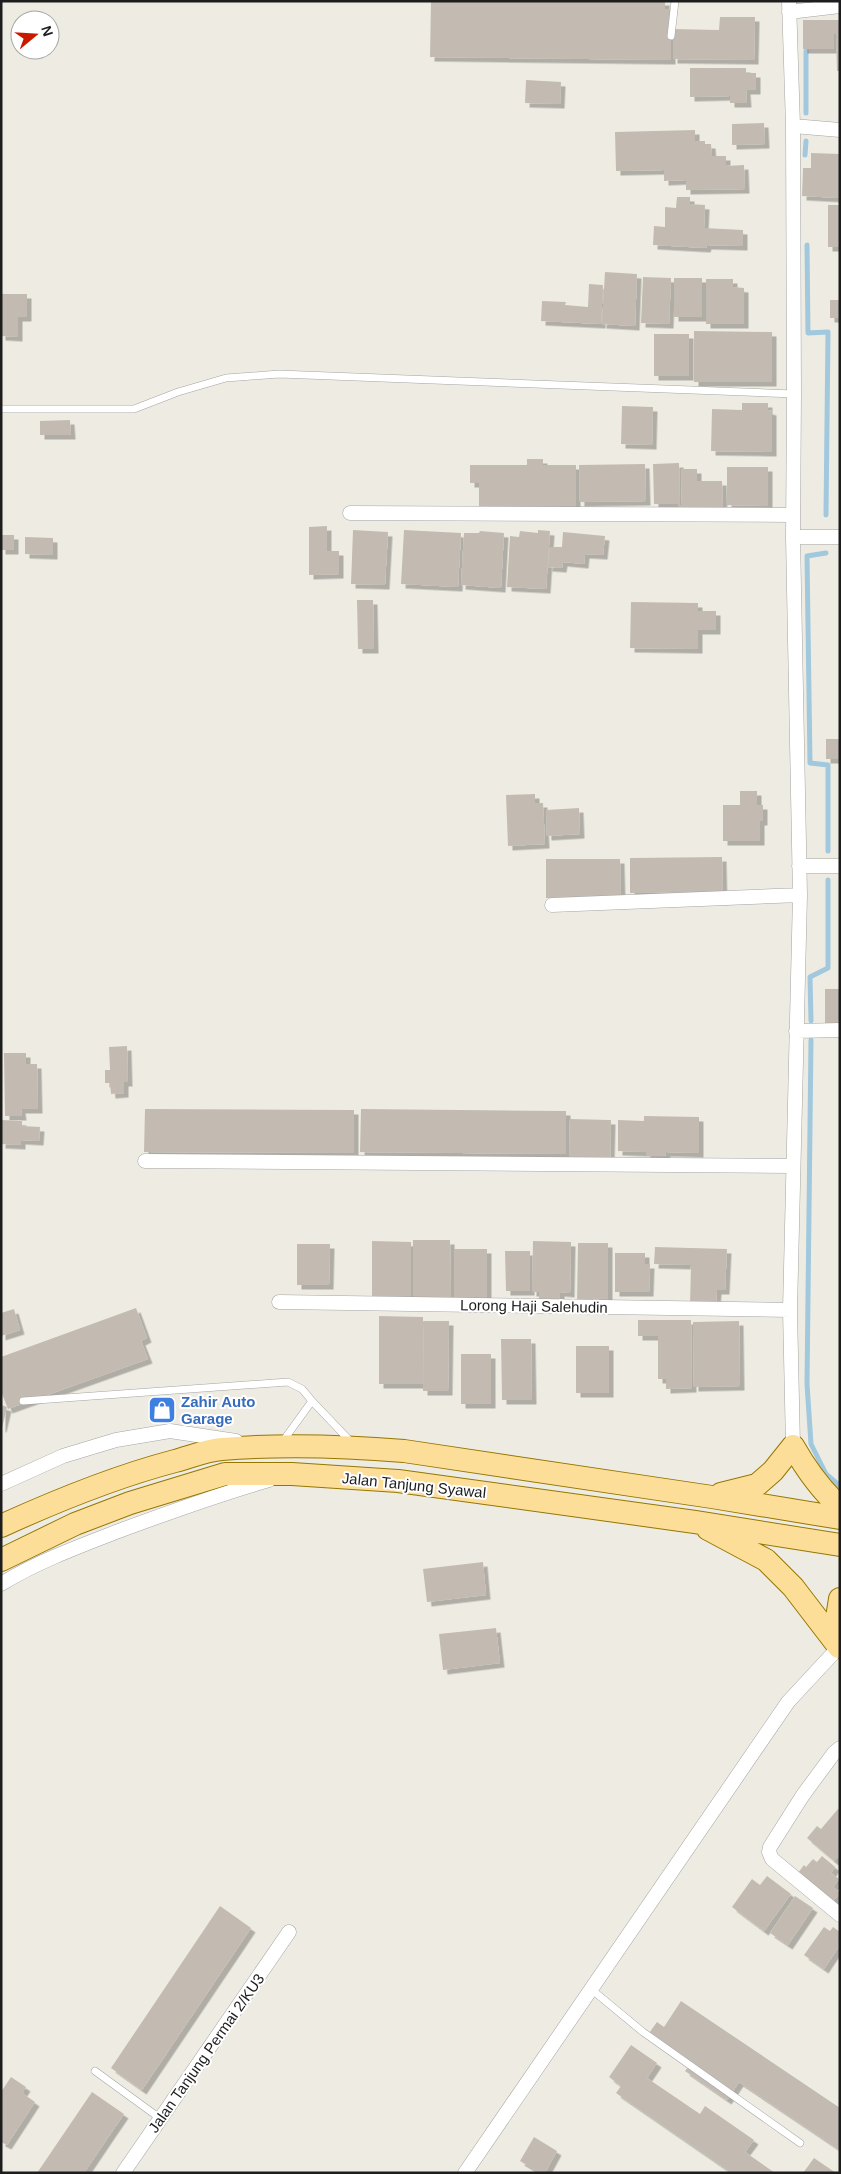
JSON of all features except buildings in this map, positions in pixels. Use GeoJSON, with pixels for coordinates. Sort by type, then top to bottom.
{"type":"FeatureCollection","features":[{"type":"Feature","properties":{"kind":"main road"},"geometry":{"type":"LineString","coordinates":[[712,1497],[757,1485],[773,1471],[793,1446],[807,1470],[824,1493],[840,1507]]}},
{"type":"Feature","properties":{"kind":"main road","name":"Jalan Tanjung Syawal"},"geometry":{"type":"LineString","coordinates":[[1,1526],[63,1498],[122,1476],[220,1449],[356,1447],[404,1451],[840,1518]]}},
{"type":"Feature","properties":{"kind":"main road","name":"Jalan Tanjung Syawal"},"geometry":{"type":"LineString","coordinates":[[1,1560],[75,1524],[130,1502],[225,1474],[292,1474],[398,1481],[695,1522],[840,1545]]}},
{"type":"Feature","properties":{"kind":"main road"},"geometry":{"type":"LineString","coordinates":[[695,1522],[766,1560],[792,1587],[839,1648]]}},
{"type":"Feature","properties":{"kind":"main road"},"geometry":{"type":"LineString","coordinates":[[839,1648],[836,1624],[840,1599]]}},
{"type":"Feature","properties":{"kind":"street"},"geometry":{"type":"LineString","coordinates":[[793,1446],[790,1310],[800,866],[792,537],[794,394],[793,126],[789,6],[840,6]]}},
{"type":"Feature","properties":{"kind":"street"},"geometry":{"type":"LineString","coordinates":[[793,126],[840,130]]}},
{"type":"Feature","properties":{"kind":"street"},"geometry":{"type":"LineString","coordinates":[[350,513],[793,515]]}},
{"type":"Feature","properties":{"kind":"street"},"geometry":{"type":"LineString","coordinates":[[792,537],[840,537]]}},
{"type":"Feature","properties":{"kind":"street"},"geometry":{"type":"LineString","coordinates":[[800,866],[840,866]]}},
{"type":"Feature","properties":{"kind":"street"},"geometry":{"type":"LineString","coordinates":[[552,905],[800,895]]}},
{"type":"Feature","properties":{"kind":"street"},"geometry":{"type":"LineString","coordinates":[[796,1031],[840,1030]]}},
{"type":"Feature","properties":{"kind":"street"},"geometry":{"type":"LineString","coordinates":[[145,1161],[793,1166]]}},
{"type":"Feature","properties":{"kind":"street","name":"Lorong Haji Salehudin"},"geometry":{"type":"LineString","coordinates":[[278,1302],[790,1310]]}},
{"type":"Feature","properties":{"kind":"street"},"geometry":{"type":"LineString","coordinates":[[1,1484],[62,1456],[116,1440],[170,1431],[278,1448]]}},
{"type":"Feature","properties":{"kind":"street"},"geometry":{"type":"LineString","coordinates":[[1,1584],[26,1569],[170,1512],[232,1491],[292,1474]]}},
{"type":"Feature","properties":{"kind":"street"},"geometry":{"type":"LineString","coordinates":[[464,2173],[718,1807],[788,1702],[839,1648]]}},
{"type":"Feature","properties":{"kind":"street"},"geometry":{"type":"LineString","coordinates":[[840,1748],[803,1795],[770,1847],[769,1852],[772,1859],[840,1915]]}},
{"type":"Feature","properties":{"kind":"street","name":"Jalan Tanjung Permai 2/KU3"},"geometry":{"type":"LineString","coordinates":[[123,2173],[289,1932]]}},
{"type":"Feature","properties":{"kind":"lane"},"geometry":{"type":"LineString","coordinates":[[671,36],[675,1]]}},
{"type":"Feature","properties":{"kind":"lane"},"geometry":{"type":"LineString","coordinates":[[1,409],[134,409],[178,392],[226,378],[279,374],[794,394]]}},
{"type":"Feature","properties":{"kind":"lane"},"geometry":{"type":"LineString","coordinates":[[23,1401],[288,1382],[302,1389],[356,1447]]}},
{"type":"Feature","properties":{"kind":"lane"},"geometry":{"type":"LineString","coordinates":[[278,1448],[312,1401]]}},
{"type":"Feature","properties":{"kind":"lane"},"geometry":{"type":"LineString","coordinates":[[590,1989],[643,2032],[800,2142]]}},
{"type":"Feature","properties":{"kind":"lane"},"geometry":{"type":"LineString","coordinates":[[95,2071],[161,2118]]}},
{"type":"Feature","properties":{"kind":"waterway"},"geometry":{"type":"LineString","coordinates":[[806,51],[806,113]]}},
{"type":"Feature","properties":{"kind":"waterway"},"geometry":{"type":"LineString","coordinates":[[805,155],[806,141]]}},
{"type":"Feature","properties":{"kind":"waterway"},"geometry":{"type":"LineString","coordinates":[[807,245],[808,333],[828,332],[826,515]]}},
{"type":"Feature","properties":{"kind":"waterway"},"geometry":{"type":"LineString","coordinates":[[826,553],[807,556],[810,763],[828,765],[828,851]]}},
{"type":"Feature","properties":{"kind":"waterway"},"geometry":{"type":"LineString","coordinates":[[811,1021],[810,977],[828,968],[828,880]]}},
{"type":"Feature","properties":{"kind":"waterway"},"geometry":{"type":"LineString","coordinates":[[811,1040],[807,1384],[811,1444],[826,1474],[840,1486]]}},
{"type":"Feature","properties":{"kind":"place","name":"Zahir Auto Garage"},"geometry":{"type":"Point","coordinates":[162,1410]}}]}
